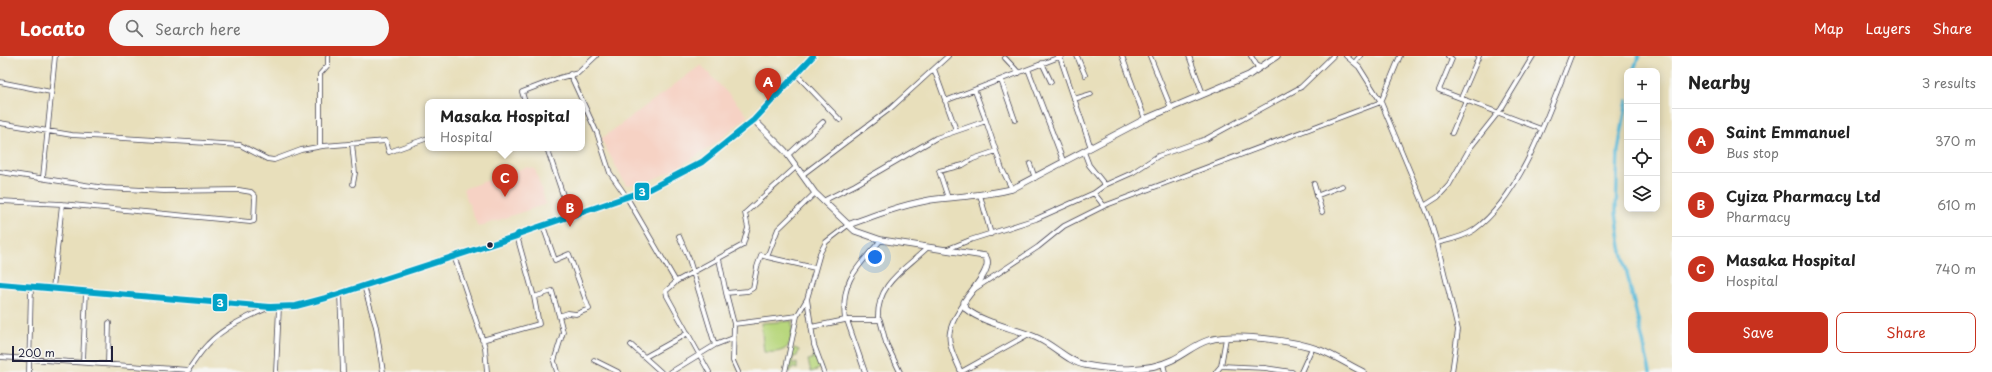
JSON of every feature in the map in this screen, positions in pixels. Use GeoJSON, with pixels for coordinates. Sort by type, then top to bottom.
{"type":"FeatureCollection","features":[{"type":"Feature","properties":{"kind":"main road"},"geometry":{"type":"LineString","coordinates":[[848,226],[895,208],[948,198],[1012,190],[1145,119],[1259,69],[1274,57]]}},
{"type":"Feature","properties":{"kind":"main road"},"geometry":{"type":"LineString","coordinates":[[754,120],[780,145],[815,193],[848,226],[861,234],[881,240],[943,251],[981,254],[987,258],[987,269],[964,304],[970,312],[979,317],[1029,334],[1051,345],[1077,363],[1102,368],[1140,370],[1173,360],[1199,343],[1226,338],[1255,338],[1312,348],[1333,356],[1363,372]]}},
{"type":"Feature","properties":{"kind":"street"},"geometry":{"type":"LineString","coordinates":[[43,178],[55,56]]}},
{"type":"Feature","properties":{"kind":"street"},"geometry":{"type":"LineString","coordinates":[[320,146],[320,74],[327,66],[328,56]]}},
{"type":"Feature","properties":{"kind":"street"},"geometry":{"type":"LineString","coordinates":[[524,99],[522,92],[570,74],[578,73],[583,70],[596,56]]}},
{"type":"Feature","properties":{"kind":"street"},"geometry":{"type":"LineString","coordinates":[[0,284],[270,307],[307,304],[517,236],[518,234],[664,183],[702,162],[754,120],[812,56]]}},
{"type":"Feature","properties":{"kind":"street"},"geometry":{"type":"LineString","coordinates":[[802,175],[891,108],[948,56]]}},
{"type":"Feature","properties":{"kind":"street"},"geometry":{"type":"LineString","coordinates":[[1077,56],[1085,75]]}},
{"type":"Feature","properties":{"kind":"street"},"geometry":{"type":"LineString","coordinates":[[1122,56],[1145,119]]}},
{"type":"Feature","properties":{"kind":"street"},"geometry":{"type":"LineString","coordinates":[[1150,56],[1171,108]]}},
{"type":"Feature","properties":{"kind":"street"},"geometry":{"type":"LineString","coordinates":[[1189,56],[1203,94]]}},
{"type":"Feature","properties":{"kind":"street"},"geometry":{"type":"LineString","coordinates":[[1251,56],[1259,69]]}},
{"type":"Feature","properties":{"kind":"street"},"geometry":{"type":"LineString","coordinates":[[943,251],[1036,219],[1094,193],[1105,185],[1132,173],[1158,156],[1206,139],[1288,95],[1307,82],[1333,56]]}},
{"type":"Feature","properties":{"kind":"street"},"geometry":{"type":"LineString","coordinates":[[1346,56],[1355,62],[1381,102],[1424,206],[1437,243],[1458,330],[1452,372]]}},
{"type":"Feature","properties":{"kind":"street"},"geometry":{"type":"LineString","coordinates":[[1355,62],[1360,56]]}},
{"type":"Feature","properties":{"kind":"street"},"geometry":{"type":"LineString","coordinates":[[973,290],[1038,247],[1064,226],[1104,206],[1381,102],[1400,56]]}},
{"type":"Feature","properties":{"kind":"street"},"geometry":{"type":"LineString","coordinates":[[1448,56],[1453,57],[1439,90],[1541,129]]}},
{"type":"Feature","properties":{"kind":"street"},"geometry":{"type":"LineString","coordinates":[[1461,98],[1480,56]]}},
{"type":"Feature","properties":{"kind":"street"},"geometry":{"type":"LineString","coordinates":[[1424,206],[1438,197],[1446,188],[1470,148],[1498,113],[1533,56]]}},
{"type":"Feature","properties":{"kind":"street"},"geometry":{"type":"LineString","coordinates":[[1437,243],[1472,231],[1498,206],[1527,163],[1571,56]]}},
{"type":"Feature","properties":{"kind":"street"},"geometry":{"type":"LineString","coordinates":[[945,101],[975,91],[1042,63],[1061,57],[1091,148]]}},
{"type":"Feature","properties":{"kind":"street"},"geometry":{"type":"LineString","coordinates":[[1005,58],[1019,73]]}},
{"type":"Feature","properties":{"kind":"street"},"geometry":{"type":"LineString","coordinates":[[1042,63],[1050,82]]}},
{"type":"Feature","properties":{"kind":"street"},"geometry":{"type":"LineString","coordinates":[[934,69],[956,130]]}},
{"type":"Feature","properties":{"kind":"street"},"geometry":{"type":"LineString","coordinates":[[1028,69],[1064,163]]}},
{"type":"Feature","properties":{"kind":"street"},"geometry":{"type":"LineString","coordinates":[[570,74],[581,99]]}},
{"type":"Feature","properties":{"kind":"street"},"geometry":{"type":"LineString","coordinates":[[796,74],[840,120]]}},
{"type":"Feature","properties":{"kind":"street"},"geometry":{"type":"LineString","coordinates":[[1001,80],[1015,120]]}},
{"type":"Feature","properties":{"kind":"street"},"geometry":{"type":"LineString","coordinates":[[0,82],[51,92]]}},
{"type":"Feature","properties":{"kind":"street"},"geometry":{"type":"LineString","coordinates":[[975,91],[996,151],[1012,190]]}},
{"type":"Feature","properties":{"kind":"street"},"geometry":{"type":"LineString","coordinates":[[1074,99],[1091,94]]}},
{"type":"Feature","properties":{"kind":"street"},"geometry":{"type":"LineString","coordinates":[[1452,132],[1466,100]]}},
{"type":"Feature","properties":{"kind":"street"},"geometry":{"type":"LineString","coordinates":[[585,107],[597,134],[610,174],[626,196],[675,282]]}},
{"type":"Feature","properties":{"kind":"street"},"geometry":{"type":"LineString","coordinates":[[823,201],[855,185],[924,144],[956,130],[986,121]]}},
{"type":"Feature","properties":{"kind":"street"},"geometry":{"type":"LineString","coordinates":[[788,155],[823,122]]}},
{"type":"Feature","properties":{"kind":"street"},"geometry":{"type":"LineString","coordinates":[[0,123],[72,135],[160,141],[240,144],[266,159],[274,160],[301,150],[320,146],[352,143],[386,141],[389,152],[425,139]]}},
{"type":"Feature","properties":{"kind":"street"},"geometry":{"type":"LineString","coordinates":[[352,143],[355,173],[353,184]]}},
{"type":"Feature","properties":{"kind":"street"},"geometry":{"type":"LineString","coordinates":[[548,151],[570,216]]}},
{"type":"Feature","properties":{"kind":"street"},"geometry":{"type":"LineString","coordinates":[[948,198],[939,171],[963,165],[973,159],[996,151]]}},
{"type":"Feature","properties":{"kind":"street"},"geometry":{"type":"LineString","coordinates":[[1084,152],[1089,165],[1105,185]]}},
{"type":"Feature","properties":{"kind":"street"},"geometry":{"type":"LineString","coordinates":[[1030,164],[1035,178]]}},
{"type":"Feature","properties":{"kind":"street"},"geometry":{"type":"LineString","coordinates":[[709,372],[698,355],[688,333],[666,294],[666,291],[675,282],[743,245],[748,228],[745,212],[796,167]]}},
{"type":"Feature","properties":{"kind":"street"},"geometry":{"type":"LineString","coordinates":[[0,172],[105,188],[164,191],[238,190],[251,192],[255,196],[254,221],[250,222],[62,204],[0,201]]}},
{"type":"Feature","properties":{"kind":"street"},"geometry":{"type":"LineString","coordinates":[[1314,184],[1316,196],[1322,212]]}},
{"type":"Feature","properties":{"kind":"street"},"geometry":{"type":"LineString","coordinates":[[1316,196],[1342,186]]}},
{"type":"Feature","properties":{"kind":"street"},"geometry":{"type":"LineString","coordinates":[[767,257],[778,229],[815,193]]}},
{"type":"Feature","properties":{"kind":"street"},"geometry":{"type":"LineString","coordinates":[[1094,193],[1104,206]]}},
{"type":"Feature","properties":{"kind":"street"},"geometry":{"type":"LineString","coordinates":[[980,195],[991,234]]}},
{"type":"Feature","properties":{"kind":"street"},"geometry":{"type":"LineString","coordinates":[[53,288],[62,204]]}},
{"type":"Feature","properties":{"kind":"street"},"geometry":{"type":"LineString","coordinates":[[543,226],[555,260],[569,254],[589,310],[576,314],[568,313],[560,316]]}},
{"type":"Feature","properties":{"kind":"street"},"geometry":{"type":"LineString","coordinates":[[785,372],[797,316],[806,299],[820,253],[826,242],[848,226]]}},
{"type":"Feature","properties":{"kind":"street"},"geometry":{"type":"LineString","coordinates":[[482,340],[539,324],[534,297],[517,236]]}},
{"type":"Feature","properties":{"kind":"street"},"geometry":{"type":"LineString","coordinates":[[679,236],[685,246],[715,344]]}},
{"type":"Feature","properties":{"kind":"street"},"geometry":{"type":"LineString","coordinates":[[865,372],[846,320],[845,296],[849,280],[854,271],[881,240]]}},
{"type":"Feature","properties":{"kind":"street"},"geometry":{"type":"LineString","coordinates":[[900,372],[886,343],[881,322],[878,320],[878,306],[886,286],[927,248]]}},
{"type":"Feature","properties":{"kind":"street"},"geometry":{"type":"LineString","coordinates":[[726,293],[748,291],[753,288],[761,255],[815,268]]}},
{"type":"Feature","properties":{"kind":"street"},"geometry":{"type":"LineString","coordinates":[[454,256],[482,340],[487,372]]}},
{"type":"Feature","properties":{"kind":"street"},"geometry":{"type":"LineString","coordinates":[[719,259],[734,324],[733,361],[738,372]]}},
{"type":"Feature","properties":{"kind":"street"},"geometry":{"type":"LineString","coordinates":[[29,372],[32,286]]}},
{"type":"Feature","properties":{"kind":"street"},"geometry":{"type":"LineString","coordinates":[[364,286],[376,327],[383,372]]}},
{"type":"Feature","properties":{"kind":"street"},"geometry":{"type":"LineString","coordinates":[[83,361],[86,291]]}},
{"type":"Feature","properties":{"kind":"street"},"geometry":{"type":"LineString","coordinates":[[534,297],[545,292],[552,291],[560,316],[563,332],[554,361],[557,372]]}},
{"type":"Feature","properties":{"kind":"street"},"geometry":{"type":"LineString","coordinates":[[340,294],[343,372]]}},
{"type":"Feature","properties":{"kind":"street"},"geometry":{"type":"LineString","coordinates":[[806,299],[814,345],[824,372]]}},
{"type":"Feature","properties":{"kind":"street"},"geometry":{"type":"LineString","coordinates":[[964,304],[952,320],[949,330],[952,351],[961,372],[1029,334]]}},
{"type":"Feature","properties":{"kind":"street"},"geometry":{"type":"LineString","coordinates":[[0,357],[30,360],[83,361],[188,371],[208,344],[224,330],[270,307]]}},
{"type":"Feature","properties":{"kind":"street"},"geometry":{"type":"LineString","coordinates":[[276,372],[279,307]]}},
{"type":"Feature","properties":{"kind":"street"},"geometry":{"type":"LineString","coordinates":[[734,324],[797,316]]}},
{"type":"Feature","properties":{"kind":"street"},"geometry":{"type":"LineString","coordinates":[[811,327],[846,320],[878,320]]}},
{"type":"Feature","properties":{"kind":"street"},"geometry":{"type":"LineString","coordinates":[[108,363],[109,323]]}},
{"type":"Feature","properties":{"kind":"street"},"geometry":{"type":"LineString","coordinates":[[645,357],[688,333]]}},
{"type":"Feature","properties":{"kind":"street"},"geometry":{"type":"LineString","coordinates":[[671,372],[715,344],[733,338]]}},
{"type":"Feature","properties":{"kind":"street"},"geometry":{"type":"LineString","coordinates":[[1216,372],[1221,366],[1226,338]]}},
{"type":"Feature","properties":{"kind":"street"},"geometry":{"type":"LineString","coordinates":[[631,345],[661,372]]}},
{"type":"Feature","properties":{"kind":"street"},"geometry":{"type":"LineString","coordinates":[[1301,372],[1312,348]]}},
{"type":"Feature","properties":{"kind":"street"},"geometry":{"type":"LineString","coordinates":[[594,360],[618,372]]}},
{"type":"Feature","properties":{"kind":"street"},"geometry":{"type":"LineString","coordinates":[[1163,364],[1165,372]]}},
{"type":"Feature","properties":{"kind":"street"},"geometry":{"type":"LineString","coordinates":[[1221,366],[1265,368],[1292,372]]}},
{"type":"Feature","properties":{"kind":"street"},"geometry":{"type":"LineString","coordinates":[[677,367],[680,372]]}},
{"type":"Feature","properties":{"kind":"shaded area"},"geometry":{"type":"Polygon","coordinates":[[[701,65],[747,114],[747,117],[709,148],[676,169],[647,182],[626,185],[601,139],[701,65]]]}},
{"type":"Feature","properties":{"kind":"shaded area"},"geometry":{"type":"Polygon","coordinates":[[[526,167],[535,169],[546,204],[478,227],[463,189],[526,167]]]}},
{"type":"Feature","properties":{"kind":"green space"},"geometry":{"type":"Polygon","coordinates":[[[792,321],[792,336],[788,346],[779,351],[764,352],[761,323],[792,321]]]}},
{"type":"Feature","properties":{"kind":"green space"},"geometry":{"type":"Polygon","coordinates":[[[794,348],[799,350],[797,356],[793,357],[792,365],[797,363],[797,369],[792,367],[789,372],[787,365],[789,365],[790,354],[794,348]]]}},
{"type":"Feature","properties":{"kind":"green space"},"geometry":{"type":"Polygon","coordinates":[[[815,353],[821,367],[811,372],[808,360],[812,359],[815,353]]]}},
{"type":"Feature","properties":{"kind":"waterway"},"geometry":{"type":"LineString","coordinates":[[1634,68],[1639,56]]}},
{"type":"Feature","properties":{"kind":"waterway"},"geometry":{"type":"LineString","coordinates":[[1626,104],[1618,151],[1616,212],[1621,247],[1650,372]]}},
{"type":"Feature","properties":{"kind":"transit line","name":"3"},"geometry":{"type":"LineString","coordinates":[[0,284],[270,307],[296,306],[326,298],[517,236],[518,234],[650,189],[702,162],[754,120],[813,56]]}},
{"type":"Feature","properties":{"kind":"place","name":"Saint Emmanuel"},"geometry":{"type":"Point","coordinates":[768,101]}},
{"type":"Feature","properties":{"kind":"place","name":"Masaka Hospital"},"geometry":{"type":"Point","coordinates":[505,197]}},
{"type":"Feature","properties":{"kind":"place","name":"Cyiza Pharmacy Ltd"},"geometry":{"type":"Point","coordinates":[570,227]}}]}
